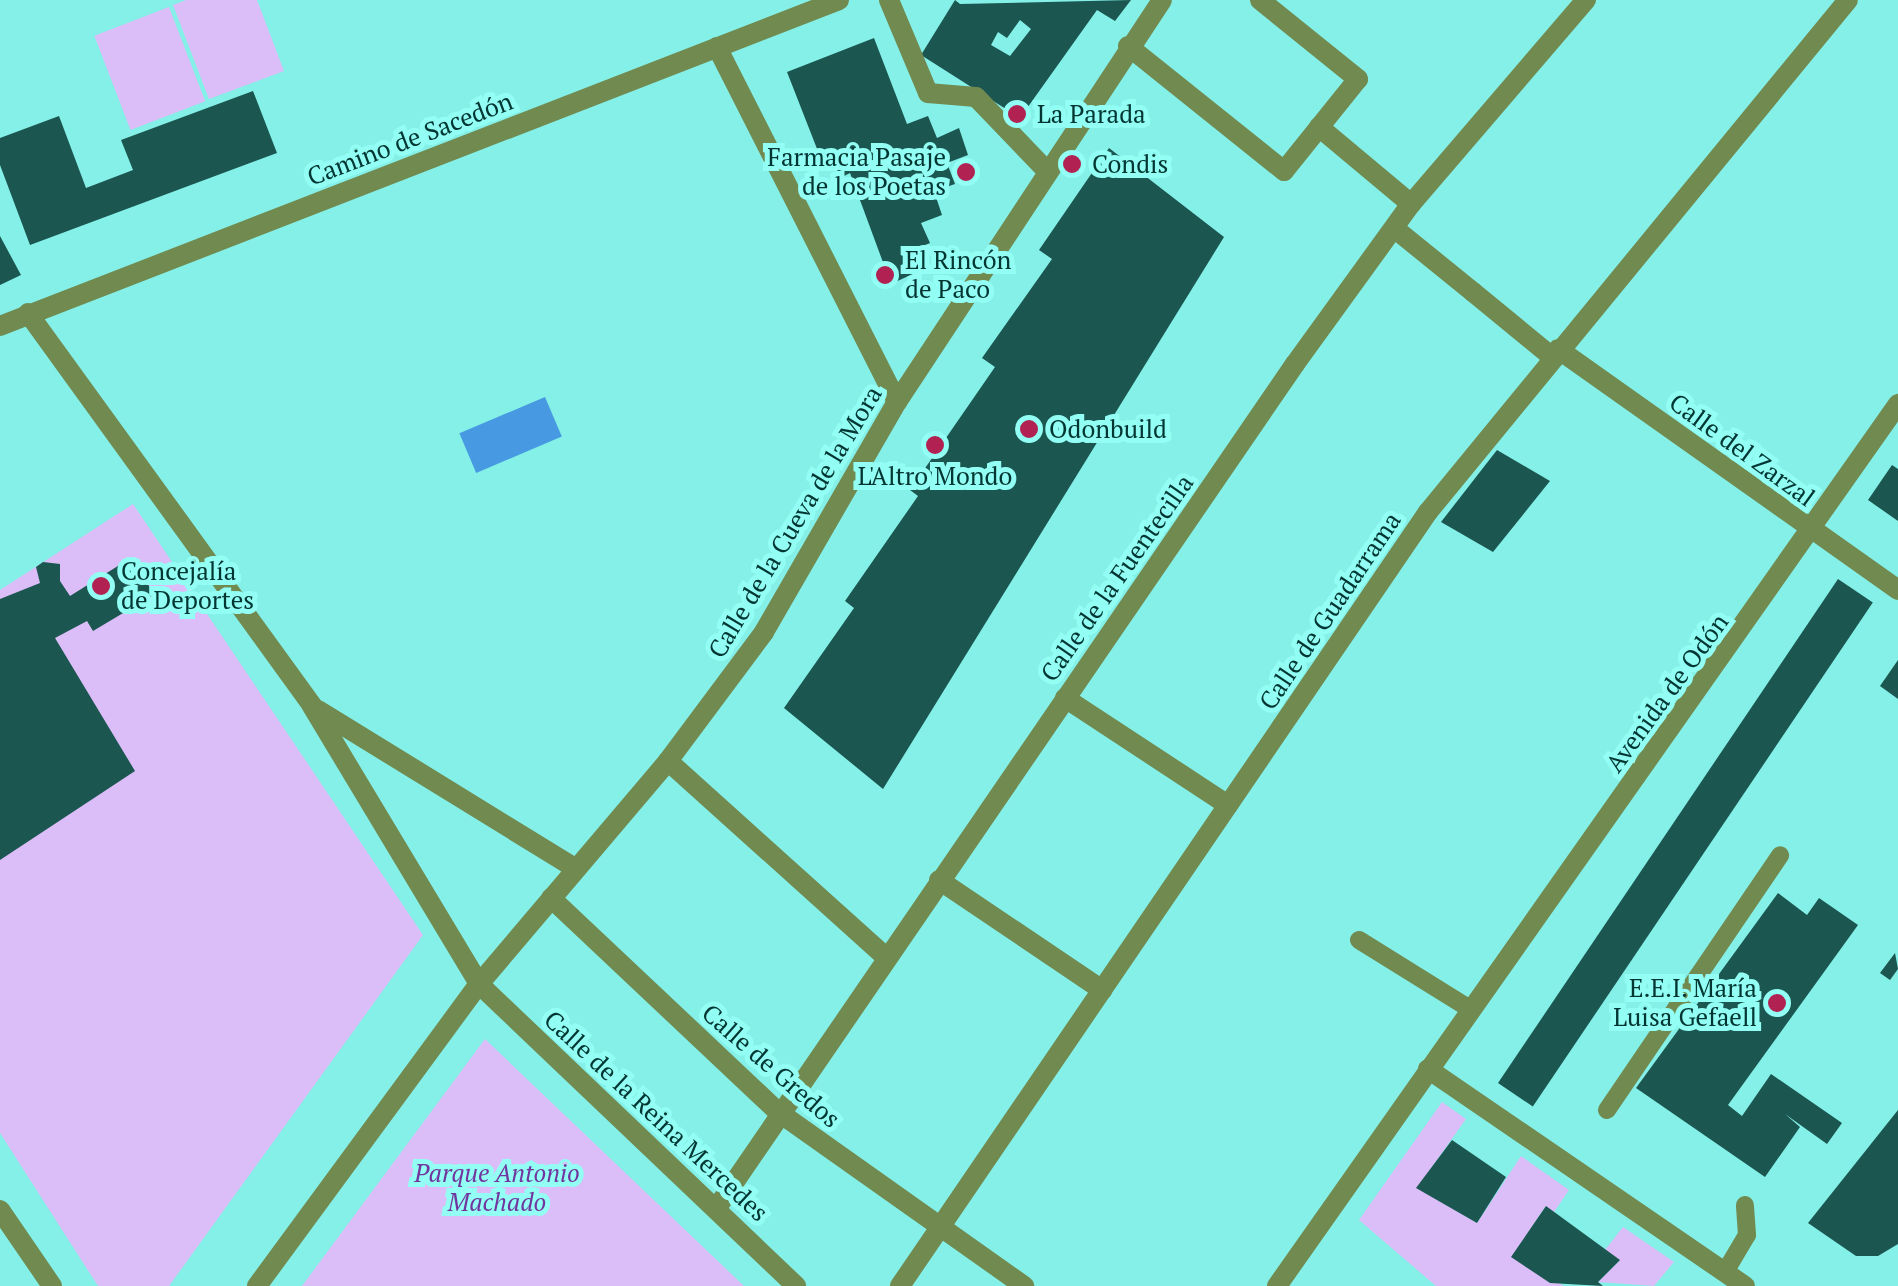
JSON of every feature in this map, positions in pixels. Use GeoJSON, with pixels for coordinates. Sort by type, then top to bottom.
{"type":"FeatureCollection","features":[{"type":"Feature","properties":{"kind":"street","name":"Camino de Sacedón"},"geometry":{"type":"LineString","coordinates":[[0,326],[839,0]]}},
{"type":"Feature","properties":{"kind":"street"},"geometry":{"type":"LineString","coordinates":[[889,0],[928,93],[976,97],[1047,172]]}},
{"type":"Feature","properties":{"kind":"street","name":"Calle de la Cueva de la Mora"},"geometry":{"type":"LineString","coordinates":[[257,1286],[479,984],[668,760],[764,632],[897,402],[1128,46],[1162,0]]}},
{"type":"Feature","properties":{"kind":"street"},"geometry":{"type":"LineString","coordinates":[[1128,46],[1284,172],[1358,79],[1260,0]]}},
{"type":"Feature","properties":{"kind":"street","name":"Calle de la Fuentecilla"},"geometry":{"type":"LineString","coordinates":[[718,1206],[777,1111],[1411,204],[1586,0]]}},
{"type":"Feature","properties":{"kind":"street","name":"Calle de Guadarrama"},"geometry":{"type":"LineString","coordinates":[[900,1286],[1428,512],[1848,0]]}},
{"type":"Feature","properties":{"kind":"street"},"geometry":{"type":"LineString","coordinates":[[717,46],[897,402]]}},
{"type":"Feature","properties":{"kind":"street"},"geometry":{"type":"LineString","coordinates":[[1319,128],[1411,204]]}},
{"type":"Feature","properties":{"kind":"street","name":"Calle del Zarzal"},"geometry":{"type":"LineString","coordinates":[[1394,228],[1555,353],[1898,590]]}},
{"type":"Feature","properties":{"kind":"street","name":"Calle de la Reina Mercedes"},"geometry":{"type":"LineString","coordinates":[[28,313],[312,706],[479,984],[718,1206],[796,1286]]}},
{"type":"Feature","properties":{"kind":"street","name":"Avenida de Odón"},"geometry":{"type":"LineString","coordinates":[[1277,1286],[1470,1009],[1814,532],[1898,404]]}},
{"type":"Feature","properties":{"kind":"street"},"geometry":{"type":"LineString","coordinates":[[1065,698],[1228,805]]}},
{"type":"Feature","properties":{"kind":"street"},"geometry":{"type":"LineString","coordinates":[[312,706],[576,869]]}},
{"type":"Feature","properties":{"kind":"street"},"geometry":{"type":"LineString","coordinates":[[668,760],[886,957]]}},
{"type":"Feature","properties":{"kind":"street"},"geometry":{"type":"LineString","coordinates":[[938,880],[1102,990]]}},
{"type":"Feature","properties":{"kind":"street","name":"Calle de Gredos"},"geometry":{"type":"LineString","coordinates":[[551,898],[777,1111],[938,1230],[1024,1286]]}},
{"type":"Feature","properties":{"kind":"street"},"geometry":{"type":"LineString","coordinates":[[1428,1069],[1745,1286]]}},
{"type":"Feature","properties":{"kind":"street"},"geometry":{"type":"LineString","coordinates":[[0,1210],[52,1286]]}},
{"type":"Feature","properties":{"kind":"lane"},"geometry":{"type":"LineString","coordinates":[[1607,1110],[1780,855]]}},
{"type":"Feature","properties":{"kind":"lane"},"geometry":{"type":"LineString","coordinates":[[1359,940],[1470,1009]]}},
{"type":"Feature","properties":{"kind":"lane"},"geometry":{"type":"LineString","coordinates":[[1725,1272],[1747,1234],[1745,1206]]}},
{"type":"Feature","properties":{"kind":"green space"},"geometry":{"type":"Polygon","coordinates":[[[186,0],[257,0],[284,71],[209,99],[173,5],[186,0]]]}},
{"type":"Feature","properties":{"kind":"green space"},"geometry":{"type":"Polygon","coordinates":[[[169,7],[205,101],[131,130],[94,36],[169,7]]]}},
{"type":"Feature","properties":{"kind":"green space"},"geometry":{"type":"Polygon","coordinates":[[[133,504],[423,935],[169,1286],[98,1286],[0,1133],[0,590],[133,504]]]}},
{"type":"Feature","properties":{"kind":"green space","name":"Parque Antonio Machado"},"geometry":{"type":"Polygon","coordinates":[[[485,1039],[744,1286],[302,1286],[485,1039]]]}},
{"type":"Feature","properties":{"kind":"green space"},"geometry":{"type":"Polygon","coordinates":[[[1442,1102],[1466,1119],[1417,1188],[1477,1223],[1521,1156],[1569,1190],[1554,1212],[1545,1207],[1512,1257],[1564,1286],[1436,1286],[1359,1220],[1442,1102]]]}},
{"type":"Feature","properties":{"kind":"green space"},"geometry":{"type":"Polygon","coordinates":[[[1623,1227],[1674,1262],[1654,1286],[1598,1282],[1619,1261],[1605,1250],[1623,1227]]]}},
{"type":"Feature","properties":{"kind":"water"},"geometry":{"type":"Polygon","coordinates":[[[545,397],[562,437],[476,473],[459,433],[545,397]]]}},
{"type":"Feature","properties":{"kind":"building"},"geometry":{"type":"Polygon","coordinates":[[[955,0],[960,4],[1131,0],[1115,21],[1097,10],[1020,118],[921,55],[955,0]],[[1020,20],[1007,38],[998,32],[991,45],[1010,56],[1031,29],[1020,20]]]}},
{"type":"Feature","properties":{"kind":"building"},"geometry":{"type":"Polygon","coordinates":[[[874,38],[907,124],[928,116],[937,138],[959,128],[968,155],[947,163],[955,184],[934,191],[942,215],[921,223],[930,243],[908,252],[915,273],[891,284],[850,173],[840,178],[832,156],[821,159],[787,72],[874,38]]]}},
{"type":"Feature","properties":{"kind":"building"},"geometry":{"type":"Polygon","coordinates":[[[253,91],[277,153],[30,245],[0,165],[0,138],[59,116],[86,188],[133,170],[121,140],[253,91]]]}},
{"type":"Feature","properties":{"kind":"building","name":"Odonbuild"},"geometry":{"type":"Polygon","coordinates":[[[1109,148],[1224,237],[883,789],[784,708],[854,608],[845,601],[918,496],[910,490],[995,367],[982,358],[1052,259],[1039,250],[1109,148]]]}},
{"type":"Feature","properties":{"kind":"building"},"geometry":{"type":"Polygon","coordinates":[[[0,236],[21,275],[0,285],[0,236]]]}},
{"type":"Feature","properties":{"kind":"building"},"geometry":{"type":"Polygon","coordinates":[[[1497,450],[1550,481],[1493,552],[1441,522],[1497,450]]]}},
{"type":"Feature","properties":{"kind":"building"},"geometry":{"type":"Polygon","coordinates":[[[1892,465],[1898,469],[1898,521],[1868,500],[1892,465]]]}},
{"type":"Feature","properties":{"kind":"building"},"geometry":{"type":"Polygon","coordinates":[[[129,559],[155,594],[93,631],[87,621],[55,638],[135,771],[0,860],[0,599],[40,583],[36,567],[43,562],[60,564],[60,581],[70,596],[129,559]]]}},
{"type":"Feature","properties":{"kind":"building"},"geometry":{"type":"Polygon","coordinates":[[[1838,579],[1873,602],[1533,1107],[1498,1083],[1838,579]]]}},
{"type":"Feature","properties":{"kind":"building"},"geometry":{"type":"Polygon","coordinates":[[[1898,660],[1898,699],[1880,686],[1898,660]]]}},
{"type":"Feature","properties":{"kind":"building"},"geometry":{"type":"Polygon","coordinates":[[[1778,893],[1807,915],[1819,898],[1858,925],[1728,1105],[1742,1116],[1771,1074],[1842,1123],[1827,1144],[1785,1114],[1800,1127],[1765,1177],[1636,1088],[1778,893]]]}},
{"type":"Feature","properties":{"kind":"building"},"geometry":{"type":"Polygon","coordinates":[[[1895,953],[1898,969],[1890,980],[1880,973],[1895,953]]]}},
{"type":"Feature","properties":{"kind":"building"},"geometry":{"type":"Polygon","coordinates":[[[1898,1110],[1898,1244],[1878,1256],[1856,1256],[1808,1223],[1898,1110]]]}},
{"type":"Feature","properties":{"kind":"building"},"geometry":{"type":"Polygon","coordinates":[[[1452,1140],[1506,1177],[1477,1223],[1416,1188],[1452,1140]]]}},
{"type":"Feature","properties":{"kind":"building"},"geometry":{"type":"Polygon","coordinates":[[[1546,1206],[1620,1260],[1598,1282],[1603,1286],[1550,1283],[1511,1257],[1546,1206]]]}},
{"type":"Feature","properties":{"kind":"place","name":"La Parada"},"geometry":{"type":"Point","coordinates":[1017,114]}},
{"type":"Feature","properties":{"kind":"place","name":"Condis"},"geometry":{"type":"Point","coordinates":[1072,164]}},
{"type":"Feature","properties":{"kind":"place","name":"Farmacia Pasaje de los Poetas"},"geometry":{"type":"Point","coordinates":[966,172]}},
{"type":"Feature","properties":{"kind":"place","name":"El Rincón de Paco"},"geometry":{"type":"Point","coordinates":[885,275]}},
{"type":"Feature","properties":{"kind":"place","name":"Odonbuild"},"geometry":{"type":"Point","coordinates":[1029,429]}},
{"type":"Feature","properties":{"kind":"place","name":"L'Altro Mondo"},"geometry":{"type":"Point","coordinates":[935,445]}},
{"type":"Feature","properties":{"kind":"place","name":"Concejalía de Deportes"},"geometry":{"type":"Point","coordinates":[101,586]}},
{"type":"Feature","properties":{"kind":"place","name":"E.E.I. María Luisa Gefaell"},"geometry":{"type":"Point","coordinates":[1777,1003]}}]}
